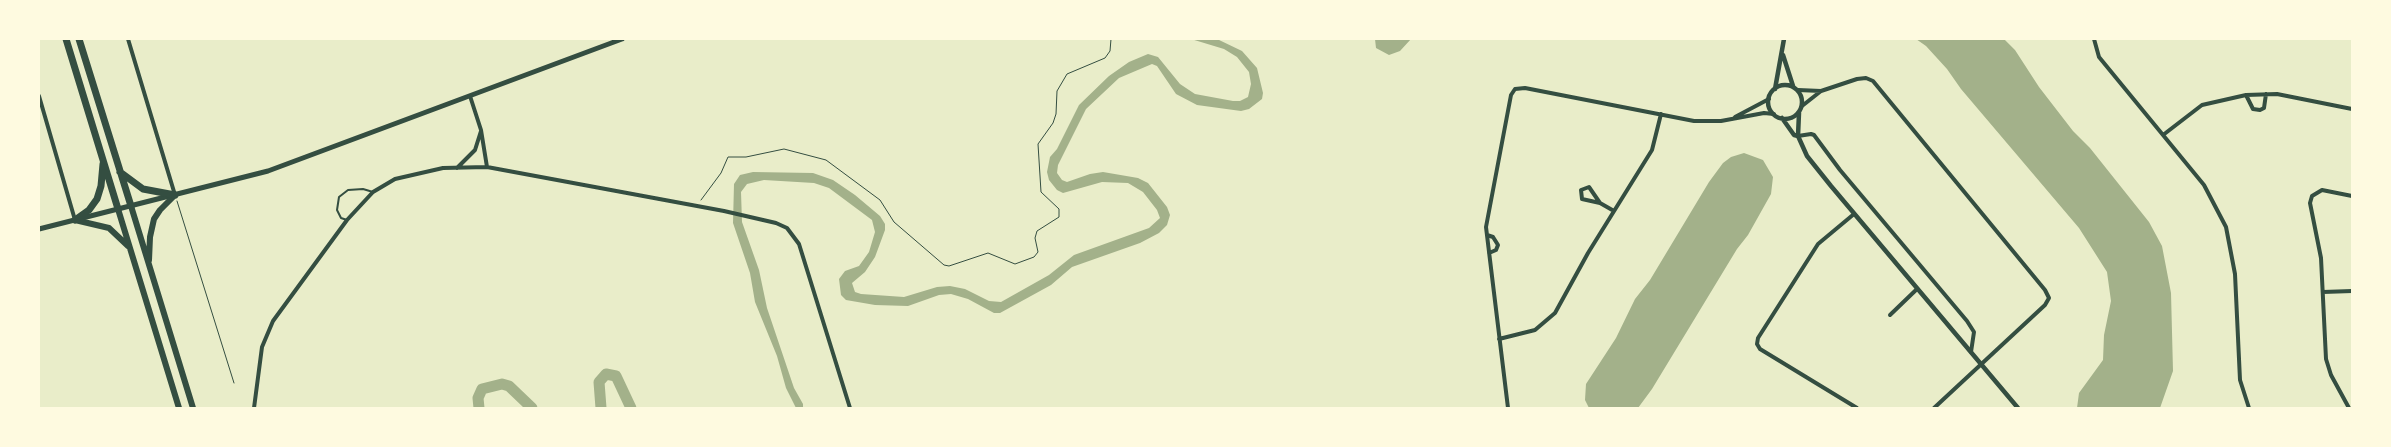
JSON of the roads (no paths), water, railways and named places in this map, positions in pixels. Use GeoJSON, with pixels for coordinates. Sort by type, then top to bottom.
{"type":"FeatureCollection","features":[{"type":"Feature","properties":{"kind":"highway"},"geometry":{"type":"LineString","coordinates":[[66,39],[179,408]]}},
{"type":"Feature","properties":{"kind":"highway"},"geometry":{"type":"LineString","coordinates":[[79,39],[193,408]]}},
{"type":"Feature","properties":{"kind":"highway"},"geometry":{"type":"LineString","coordinates":[[75,220],[89,210],[97,200],[100,191],[103,162]]}},
{"type":"Feature","properties":{"kind":"highway"},"geometry":{"type":"LineString","coordinates":[[120,172],[143,189],[175,195]]}},
{"type":"Feature","properties":{"kind":"highway"},"geometry":{"type":"LineString","coordinates":[[149,266],[150,237],[154,219],[175,195]]}},
{"type":"Feature","properties":{"kind":"highway"},"geometry":{"type":"LineString","coordinates":[[75,220],[109,228],[130,249]]}},
{"type":"Feature","properties":{"kind":"main road"},"geometry":{"type":"LineString","coordinates":[[608,43],[615,39]]}},
{"type":"Feature","properties":{"kind":"main road"},"geometry":{"type":"LineString","coordinates":[[39,229],[268,171],[622,39]]}},
{"type":"Feature","properties":{"kind":"street"},"geometry":{"type":"LineString","coordinates":[[128,39],[175,195]]}},
{"type":"Feature","properties":{"kind":"street"},"geometry":{"type":"LineString","coordinates":[[1774,114],[1769,105],[1769,99],[1775,89],[1784,39]]}},
{"type":"Feature","properties":{"kind":"street"},"geometry":{"type":"LineString","coordinates":[[2094,39],[2099,57],[2204,185],[2226,227],[2235,274],[2240,380],[2249,408]]}},
{"type":"Feature","properties":{"kind":"street"},"geometry":{"type":"LineString","coordinates":[[1782,54],[1793,86]]}},
{"type":"Feature","properties":{"kind":"street"},"geometry":{"type":"LineString","coordinates":[[1802,106],[1822,91],[1857,79],[1866,78],[1873,81],[2045,290],[2048,298],[2045,305],[1934,408]]}},
{"type":"Feature","properties":{"kind":"street"},"geometry":{"type":"LineString","coordinates":[[1775,89],[1784,85],[1793,86],[1798,90],[1802,99],[1802,106],[1799,112],[1798,136],[1808,156],[1854,214],[2018,408]]}},
{"type":"Feature","properties":{"kind":"street"},"geometry":{"type":"LineString","coordinates":[[1508,408],[1486,235],[1486,219],[1511,95],[1515,89],[1525,88],[1699,121],[1764,113],[1774,114],[1782,118],[1790,118],[1799,112]]}},
{"type":"Feature","properties":{"kind":"street"},"geometry":{"type":"LineString","coordinates":[[1798,90],[1822,91]]}},
{"type":"Feature","properties":{"kind":"street"},"geometry":{"type":"LineString","coordinates":[[2163,135],[2202,105],[2246,95],[2266,94],[2352,109]]}},
{"type":"Feature","properties":{"kind":"street"},"geometry":{"type":"LineString","coordinates":[[2246,95],[2253,108],[2260,110],[2264,108],[2266,94]]}},
{"type":"Feature","properties":{"kind":"street"},"geometry":{"type":"LineString","coordinates":[[39,96],[75,220]]}},
{"type":"Feature","properties":{"kind":"street"},"geometry":{"type":"LineString","coordinates":[[470,96],[481,130],[487,167]]}},
{"type":"Feature","properties":{"kind":"street"},"geometry":{"type":"LineString","coordinates":[[1733,118],[1769,99]]}},
{"type":"Feature","properties":{"kind":"street"},"geometry":{"type":"LineString","coordinates":[[1499,339],[1535,330],[1550,319],[1652,150],[1661,114]]}},
{"type":"Feature","properties":{"kind":"street"},"geometry":{"type":"LineString","coordinates":[[1782,118],[1794,135],[1814,135],[1840,170],[1967,321],[1974,332],[1971,353]]}},
{"type":"Feature","properties":{"kind":"street"},"geometry":{"type":"LineString","coordinates":[[457,168],[475,150],[481,130]]}},
{"type":"Feature","properties":{"kind":"street"},"geometry":{"type":"LineString","coordinates":[[254,408],[262,347],[273,321],[347,220],[373,192],[395,179],[443,168],[487,167],[750,216],[787,228],[799,244],[850,408]]}},
{"type":"Feature","properties":{"kind":"street"},"geometry":{"type":"LineString","coordinates":[[1600,203],[1589,187],[1581,190],[1582,199],[1600,203],[1614,211]]}},
{"type":"Feature","properties":{"kind":"street"},"geometry":{"type":"LineString","coordinates":[[2349,408],[2331,375],[2326,360],[2319,238],[2310,203],[2312,196],[2322,190],[2352,196]]}},
{"type":"Feature","properties":{"kind":"street"},"geometry":{"type":"LineString","coordinates":[[1854,214],[1818,244],[1758,338],[1757,344],[1760,349],[1857,408]]}},
{"type":"Feature","properties":{"kind":"street"},"geometry":{"type":"LineString","coordinates":[[1486,235],[1493,237],[1498,245],[1496,250],[1489,253]]}},
{"type":"Feature","properties":{"kind":"street"},"geometry":{"type":"LineString","coordinates":[[1890,315],[1917,289]]}},
{"type":"Feature","properties":{"kind":"street"},"geometry":{"type":"LineString","coordinates":[[2323,292],[2352,291]]}},
{"type":"Feature","properties":{"kind":"lane"},"geometry":{"type":"LineString","coordinates":[[347,220],[341,218],[337,210],[339,197],[348,190],[362,189],[373,192]]}},
{"type":"Feature","properties":{"kind":"waterway"},"geometry":{"type":"LineString","coordinates":[[601,408],[599,382],[606,374],[616,376],[631,408]]}},
{"type":"Feature","properties":{"kind":"waterway"},"geometry":{"type":"LineString","coordinates":[[479,408],[478,398],[482,389],[502,384],[509,386],[532,408]]}}]}
